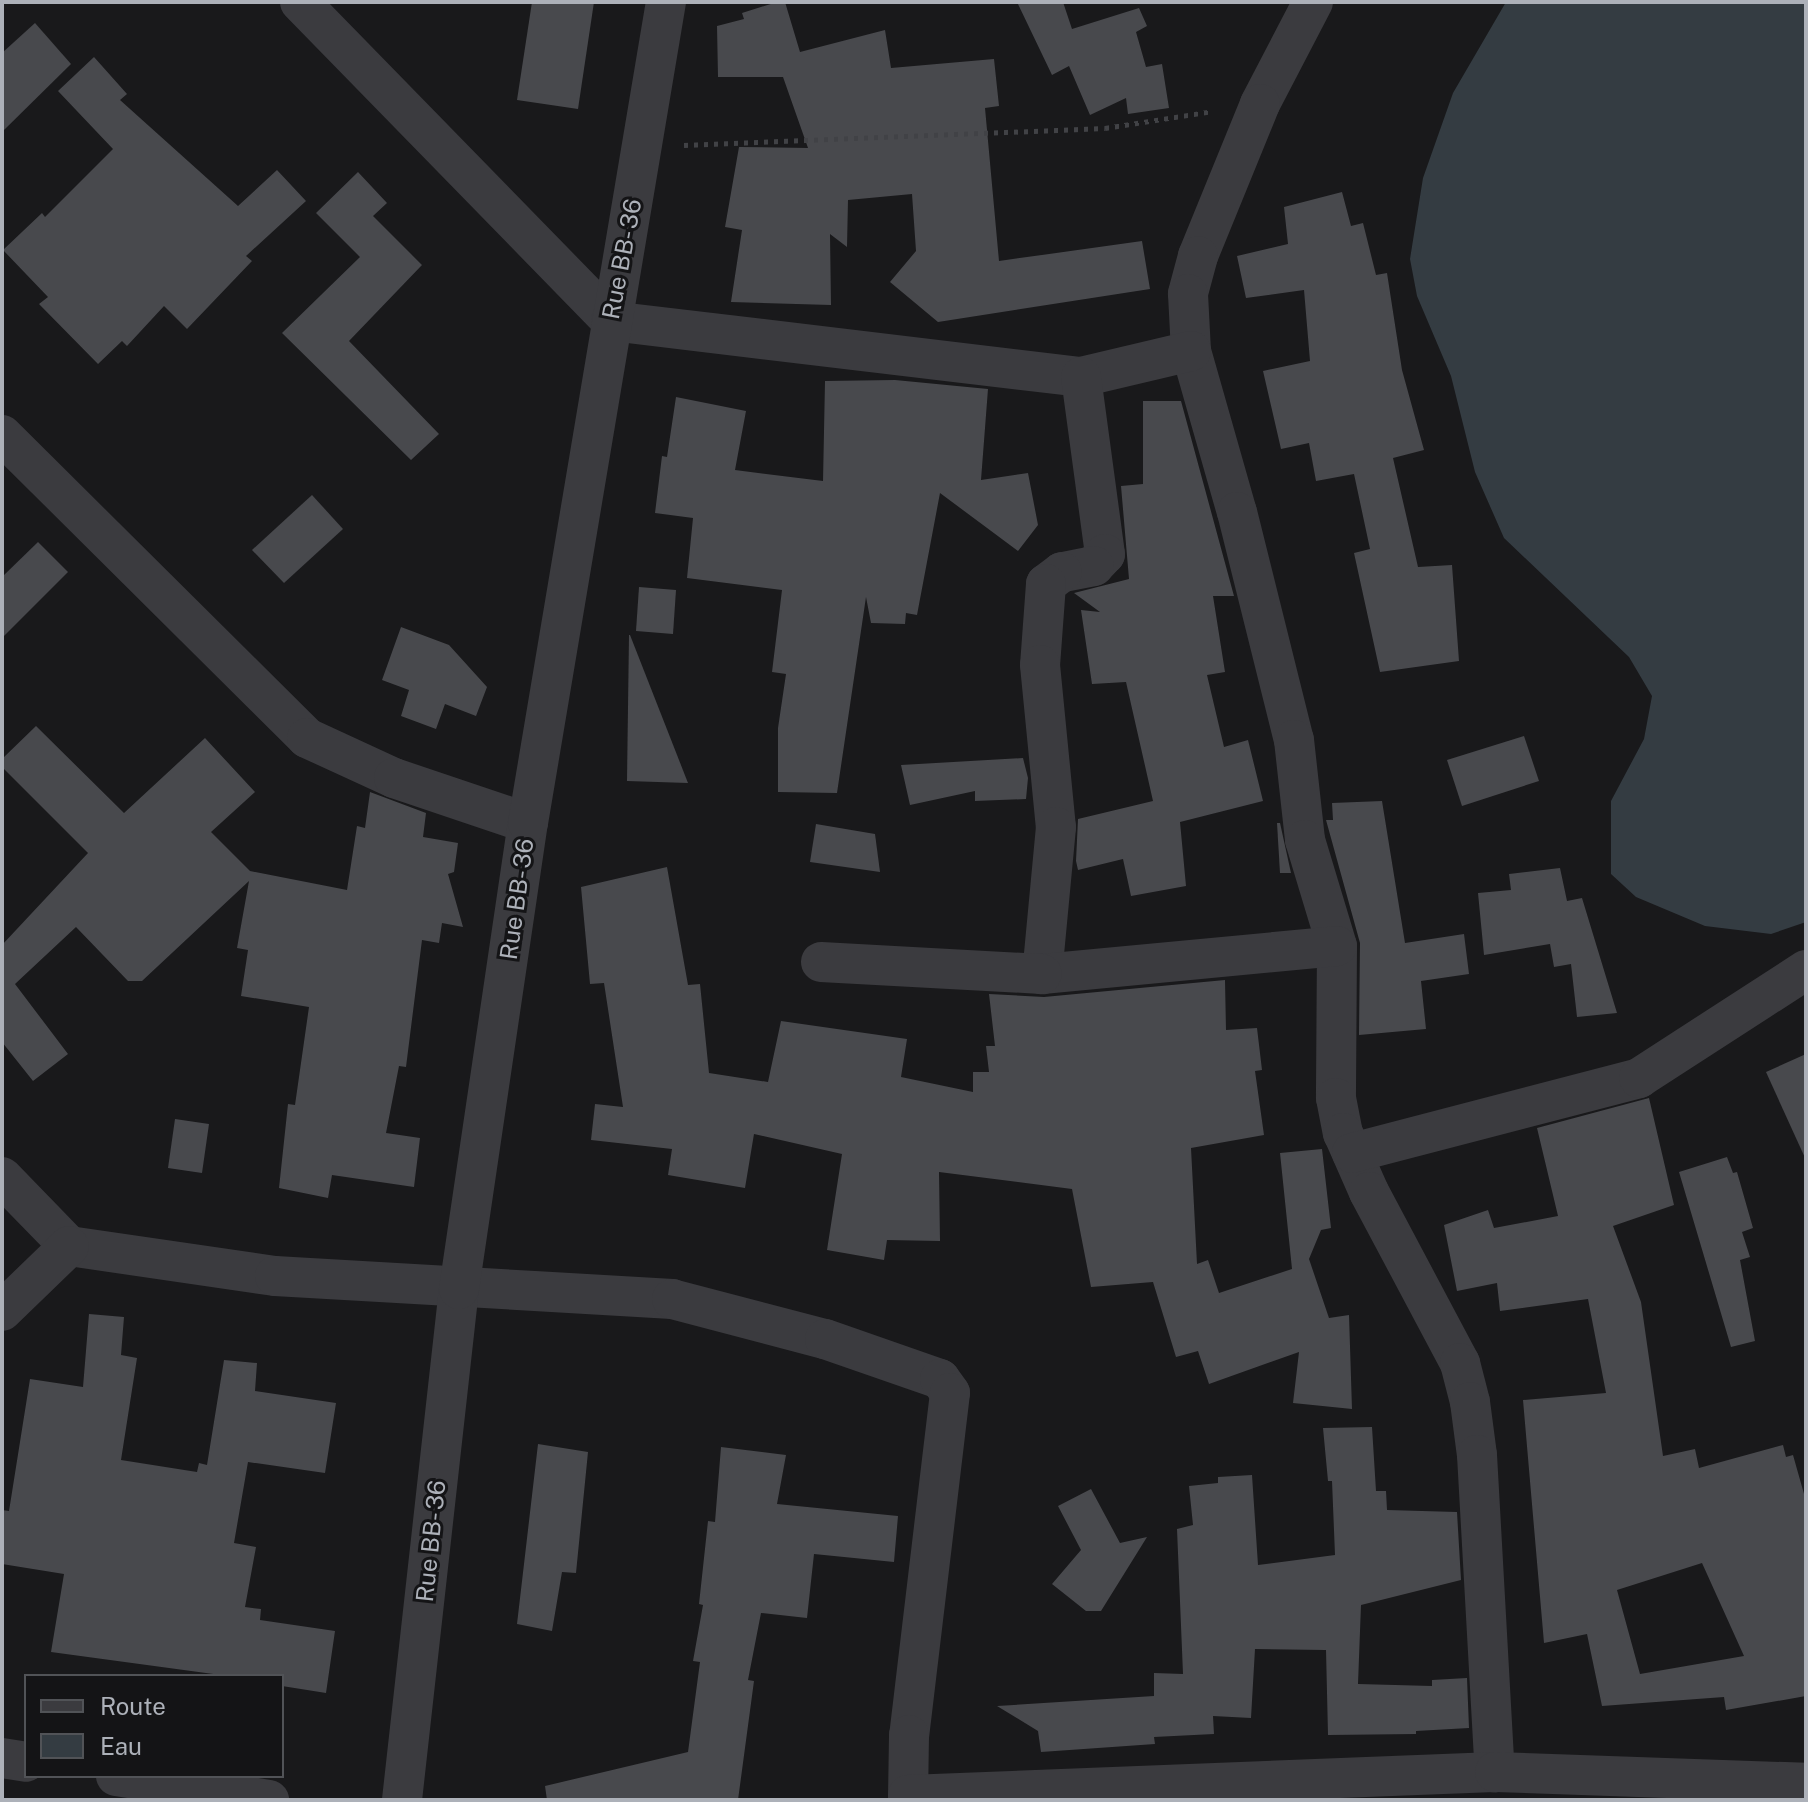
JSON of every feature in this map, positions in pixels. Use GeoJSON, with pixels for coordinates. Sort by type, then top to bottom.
{"type":"FeatureCollection","features":[{"type":"Feature","properties":{"kind":"street"},"geometry":{"type":"LineString","coordinates":[[300,2],[611,321],[1081,377],[1191,351]]}},
{"type":"Feature","properties":{"kind":"street","name":"Rue BB- 36"},"geometry":{"type":"LineString","coordinates":[[402,1800],[459,1289],[528,823],[666,2]]}},
{"type":"Feature","properties":{"kind":"street"},"geometry":{"type":"LineString","coordinates":[[1313,2],[1260,104],[1194,269],[1188,309],[1191,351],[1237,512],[1294,740],[1305,840],[1337,946],[1336,1098],[1352,1153],[1460,1363],[1470,1402],[1477,1455],[1495,1772]]}},
{"type":"Feature","properties":{"kind":"street"},"geometry":{"type":"LineString","coordinates":[[1042,974],[1056,827],[1040,665],[1046,584],[1062,572],[1094,566],[1105,554],[1081,377]]}},
{"type":"Feature","properties":{"kind":"street"},"geometry":{"type":"LineString","coordinates":[[2,435],[307,738],[394,778],[528,823]]}},
{"type":"Feature","properties":{"kind":"street"},"geometry":{"type":"LineString","coordinates":[[821,962],[1042,974],[1337,946]]}},
{"type":"Feature","properties":{"kind":"street"},"geometry":{"type":"LineString","coordinates":[[1352,1153],[1639,1078],[1806,970]]}},
{"type":"Feature","properties":{"kind":"street"},"geometry":{"type":"LineString","coordinates":[[2,1177],[69,1246],[275,1276],[672,1299],[825,1339],[931,1374],[946,1385],[950,1393],[909,1735],[908,1798],[1118,1792],[1495,1772],[1539,1786],[1806,1783]]}},
{"type":"Feature","properties":{"kind":"street"},"geometry":{"type":"LineString","coordinates":[[2,1311],[69,1246]]}},
{"type":"Feature","properties":{"kind":"street"},"geometry":{"type":"LineString","coordinates":[[2,1758],[24,1762]]}},
{"type":"Feature","properties":{"kind":"street"},"geometry":{"type":"LineString","coordinates":[[129,1778],[269,1800]]}},
{"type":"Feature","properties":{"kind":"path"},"geometry":{"type":"LineString","coordinates":[[643,146],[1105,128],[1260,104]]}},
{"type":"Feature","properties":{"kind":"water"},"geometry":{"type":"Polygon","coordinates":[[[1506,2],[1806,2],[1806,922],[1771,934],[1705,926],[1636,897],[1611,874],[1611,801],[1644,739],[1652,696],[1629,657],[1504,538],[1475,472],[1451,376],[1417,296],[1410,259],[1423,178],[1453,93],[1506,2]]]}},
{"type":"Feature","properties":{"kind":"building"},"geometry":{"type":"Polygon","coordinates":[[[532,2],[594,2],[578,109],[517,100],[532,2]]]}},
{"type":"Feature","properties":{"kind":"building"},"geometry":{"type":"Polygon","coordinates":[[[785,2],[800,52],[885,30],[891,68],[994,59],[999,106],[985,108],[999,261],[1142,241],[1150,289],[938,322],[890,282],[916,251],[912,194],[848,200],[847,247],[830,234],[831,305],[731,302],[742,230],[725,227],[739,147],[808,148],[783,77],[718,77],[717,26],[744,19],[742,13],[785,2]]]}},
{"type":"Feature","properties":{"kind":"building"},"geometry":{"type":"Polygon","coordinates":[[[1017,2],[1063,2],[1072,29],[1139,8],[1147,26],[1136,32],[1146,67],[1162,64],[1169,108],[1128,114],[1126,98],[1090,115],[1069,66],[1052,75],[1017,2]]]}},
{"type":"Feature","properties":{"kind":"building"},"geometry":{"type":"Polygon","coordinates":[[[35,23],[71,64],[2,132],[2,53],[35,23]]]}},
{"type":"Feature","properties":{"kind":"building"},"geometry":{"type":"Polygon","coordinates":[[[94,57],[127,94],[120,100],[238,206],[277,170],[306,201],[246,256],[252,261],[187,329],[164,306],[127,346],[122,341],[98,364],[39,304],[48,297],[3,250],[42,213],[45,217],[113,149],[58,91],[94,57]]]}},
{"type":"Feature","properties":{"kind":"building"},"geometry":{"type":"Polygon","coordinates":[[[358,172],[387,203],[373,216],[422,265],[349,341],[439,434],[411,460],[282,333],[360,257],[316,213],[358,172]]]}},
{"type":"Feature","properties":{"kind":"building"},"geometry":{"type":"Polygon","coordinates":[[[1342,192],[1351,226],[1363,223],[1376,275],[1387,273],[1402,370],[1424,450],[1393,458],[1418,567],[1452,565],[1459,661],[1380,672],[1354,553],[1370,549],[1354,474],[1316,481],[1309,443],[1281,449],[1263,371],[1310,361],[1304,290],[1246,298],[1237,256],[1288,244],[1284,207],[1342,192]]]}},
{"type":"Feature","properties":{"kind":"building"},"geometry":{"type":"Polygon","coordinates":[[[895,380],[988,389],[981,480],[1028,473],[1038,525],[1018,551],[940,493],[917,615],[906,613],[905,624],[871,623],[866,597],[837,793],[778,792],[778,728],[786,674],[772,672],[782,590],[687,578],[693,518],[655,513],[662,456],[667,457],[676,397],[746,411],[735,470],[823,481],[825,381],[895,380]]]}},
{"type":"Feature","properties":{"kind":"building"},"geometry":{"type":"Polygon","coordinates":[[[1143,401],[1181,401],[1234,596],[1213,596],[1225,672],[1207,675],[1224,747],[1248,740],[1263,801],[1180,822],[1186,886],[1131,896],[1123,859],[1078,870],[1076,861],[1078,819],[1153,801],[1126,682],[1092,684],[1081,610],[1100,612],[1074,593],[1129,579],[1121,486],[1143,484],[1143,401]]]}},
{"type":"Feature","properties":{"kind":"building"},"geometry":{"type":"Polygon","coordinates":[[[312,495],[343,529],[284,583],[252,550],[312,495]]]}},
{"type":"Feature","properties":{"kind":"building"},"geometry":{"type":"Polygon","coordinates":[[[38,542],[68,572],[2,638],[2,577],[38,542]]]}},
{"type":"Feature","properties":{"kind":"building"},"geometry":{"type":"Polygon","coordinates":[[[639,587],[676,590],[673,634],[636,631],[639,587]]]}},
{"type":"Feature","properties":{"kind":"building"},"geometry":{"type":"Polygon","coordinates":[[[401,627],[449,645],[487,687],[476,716],[445,704],[436,729],[401,716],[409,690],[382,680],[401,627]]]}},
{"type":"Feature","properties":{"kind":"building"},"geometry":{"type":"Polygon","coordinates":[[[630,635],[688,783],[627,781],[630,635]]]}},
{"type":"Feature","properties":{"kind":"building"},"geometry":{"type":"Polygon","coordinates":[[[36,726],[124,813],[205,738],[255,792],[211,832],[250,871],[347,890],[357,826],[365,828],[370,792],[426,813],[423,837],[458,843],[454,872],[448,874],[463,927],[442,923],[439,943],[422,940],[406,1067],[399,1066],[386,1133],[420,1138],[414,1187],[332,1175],[328,1198],[279,1188],[288,1104],[295,1105],[309,1007],[241,996],[248,950],[237,948],[249,881],[142,981],[128,981],[76,927],[15,984],[68,1054],[33,1081],[2,1042],[2,945],[88,853],[2,767],[2,759],[36,726]]]}},
{"type":"Feature","properties":{"kind":"building"},"geometry":{"type":"Polygon","coordinates":[[[1524,736],[1539,781],[1462,806],[1447,760],[1524,736]]]}},
{"type":"Feature","properties":{"kind":"building"},"geometry":{"type":"Polygon","coordinates":[[[1023,758],[1028,778],[1026,799],[975,801],[975,791],[910,805],[901,765],[1023,758]]]}},
{"type":"Feature","properties":{"kind":"building"},"geometry":{"type":"Polygon","coordinates":[[[1382,801],[1405,943],[1464,934],[1469,974],[1421,981],[1426,1029],[1359,1035],[1360,943],[1326,820],[1333,820],[1332,803],[1382,801]]]}},
{"type":"Feature","properties":{"kind":"building"},"geometry":{"type":"Polygon","coordinates":[[[1277,823],[1280,823],[1291,873],[1280,873],[1277,823]]]}},
{"type":"Feature","properties":{"kind":"building"},"geometry":{"type":"Polygon","coordinates":[[[816,824],[875,834],[880,872],[810,862],[816,824]]]}},
{"type":"Feature","properties":{"kind":"building"},"geometry":{"type":"Polygon","coordinates":[[[667,867],[688,985],[700,984],[709,1073],[768,1082],[781,1021],[907,1039],[901,1077],[973,1092],[973,1072],[989,1072],[986,1046],[995,1046],[989,994],[1044,997],[1225,980],[1226,1030],[1257,1028],[1262,1070],[1255,1071],[1264,1135],[1191,1148],[1197,1264],[1208,1260],[1219,1293],[1292,1269],[1280,1153],[1322,1149],[1331,1228],[1321,1230],[1309,1259],[1329,1318],[1349,1315],[1352,1409],[1293,1403],[1299,1352],[1209,1384],[1198,1351],[1176,1357],[1153,1282],[1091,1287],[1072,1189],[939,1172],[940,1241],[887,1240],[884,1260],[827,1250],[842,1154],[754,1134],[745,1188],[668,1175],[672,1149],[591,1140],[595,1104],[623,1107],[604,983],[590,984],[581,887],[667,867]]]}},
{"type":"Feature","properties":{"kind":"building"},"geometry":{"type":"Polygon","coordinates":[[[1560,868],[1567,901],[1582,898],[1617,1013],[1577,1017],[1571,964],[1554,967],[1550,944],[1484,955],[1478,893],[1511,890],[1509,874],[1560,868]]]}},
{"type":"Feature","properties":{"kind":"building"},"geometry":{"type":"Polygon","coordinates":[[[1806,1054],[1806,1160],[1766,1072],[1806,1054]]]}},
{"type":"Feature","properties":{"kind":"building"},"geometry":{"type":"Polygon","coordinates":[[[1649,1098],[1674,1205],[1613,1226],[1641,1302],[1663,1456],[1695,1449],[1699,1468],[1783,1445],[1786,1457],[1793,1455],[1806,1501],[1806,1696],[1726,1710],[1724,1697],[1602,1706],[1587,1634],[1544,1643],[1523,1400],[1606,1393],[1588,1299],[1500,1311],[1497,1283],[1457,1291],[1444,1225],[1488,1210],[1494,1228],[1558,1216],[1537,1128],[1649,1098]],[[1702,1563],[1617,1590],[1640,1674],[1744,1656],[1702,1563]]]}},
{"type":"Feature","properties":{"kind":"building"},"geometry":{"type":"Polygon","coordinates":[[[175,1119],[209,1124],[202,1173],[168,1168],[175,1119]]]}},
{"type":"Feature","properties":{"kind":"building"},"geometry":{"type":"Polygon","coordinates":[[[1727,1157],[1733,1173],[1737,1172],[1753,1228],[1742,1232],[1750,1257],[1740,1260],[1755,1341],[1731,1347],[1679,1172],[1727,1157]]]}},
{"type":"Feature","properties":{"kind":"building"},"geometry":{"type":"Polygon","coordinates":[[[89,1314],[124,1317],[121,1355],[137,1358],[121,1460],[197,1472],[199,1463],[207,1465],[224,1360],[257,1363],[255,1391],[336,1403],[325,1473],[248,1462],[234,1543],[256,1547],[245,1607],[261,1609],[260,1620],[335,1631],[326,1693],[284,1686],[284,1674],[213,1674],[51,1652],[64,1574],[2,1564],[2,1510],[9,1511],[30,1379],[83,1387],[89,1314]]]}},
{"type":"Feature","properties":{"kind":"building"},"geometry":{"type":"Polygon","coordinates":[[[1372,1427],[1376,1491],[1386,1491],[1387,1510],[1457,1512],[1461,1580],[1361,1605],[1358,1684],[1432,1686],[1432,1680],[1467,1678],[1469,1728],[1416,1731],[1416,1734],[1328,1735],[1326,1650],[1255,1649],[1251,1718],[1213,1716],[1214,1734],[1154,1737],[1155,1744],[1041,1752],[1038,1731],[997,1706],[1154,1696],[1154,1673],[1183,1674],[1177,1529],[1193,1525],[1189,1486],[1218,1483],[1218,1477],[1252,1475],[1258,1565],[1335,1555],[1332,1481],[1328,1481],[1323,1428],[1372,1427]]]}},
{"type":"Feature","properties":{"kind":"building"},"geometry":{"type":"Polygon","coordinates":[[[538,1444],[588,1452],[576,1573],[562,1572],[552,1631],[517,1624],[538,1444]]]}},
{"type":"Feature","properties":{"kind":"building"},"geometry":{"type":"Polygon","coordinates":[[[721,1447],[786,1455],[777,1504],[898,1516],[894,1562],[814,1554],[807,1618],[761,1613],[748,1680],[754,1681],[738,1800],[547,1800],[545,1786],[688,1752],[700,1662],[693,1661],[703,1605],[699,1604],[708,1521],[715,1522],[721,1447]]]}},
{"type":"Feature","properties":{"kind":"building"},"geometry":{"type":"Polygon","coordinates":[[[1091,1489],[1120,1543],[1147,1537],[1101,1611],[1086,1611],[1052,1584],[1081,1550],[1058,1506],[1091,1489]]]}}]}
